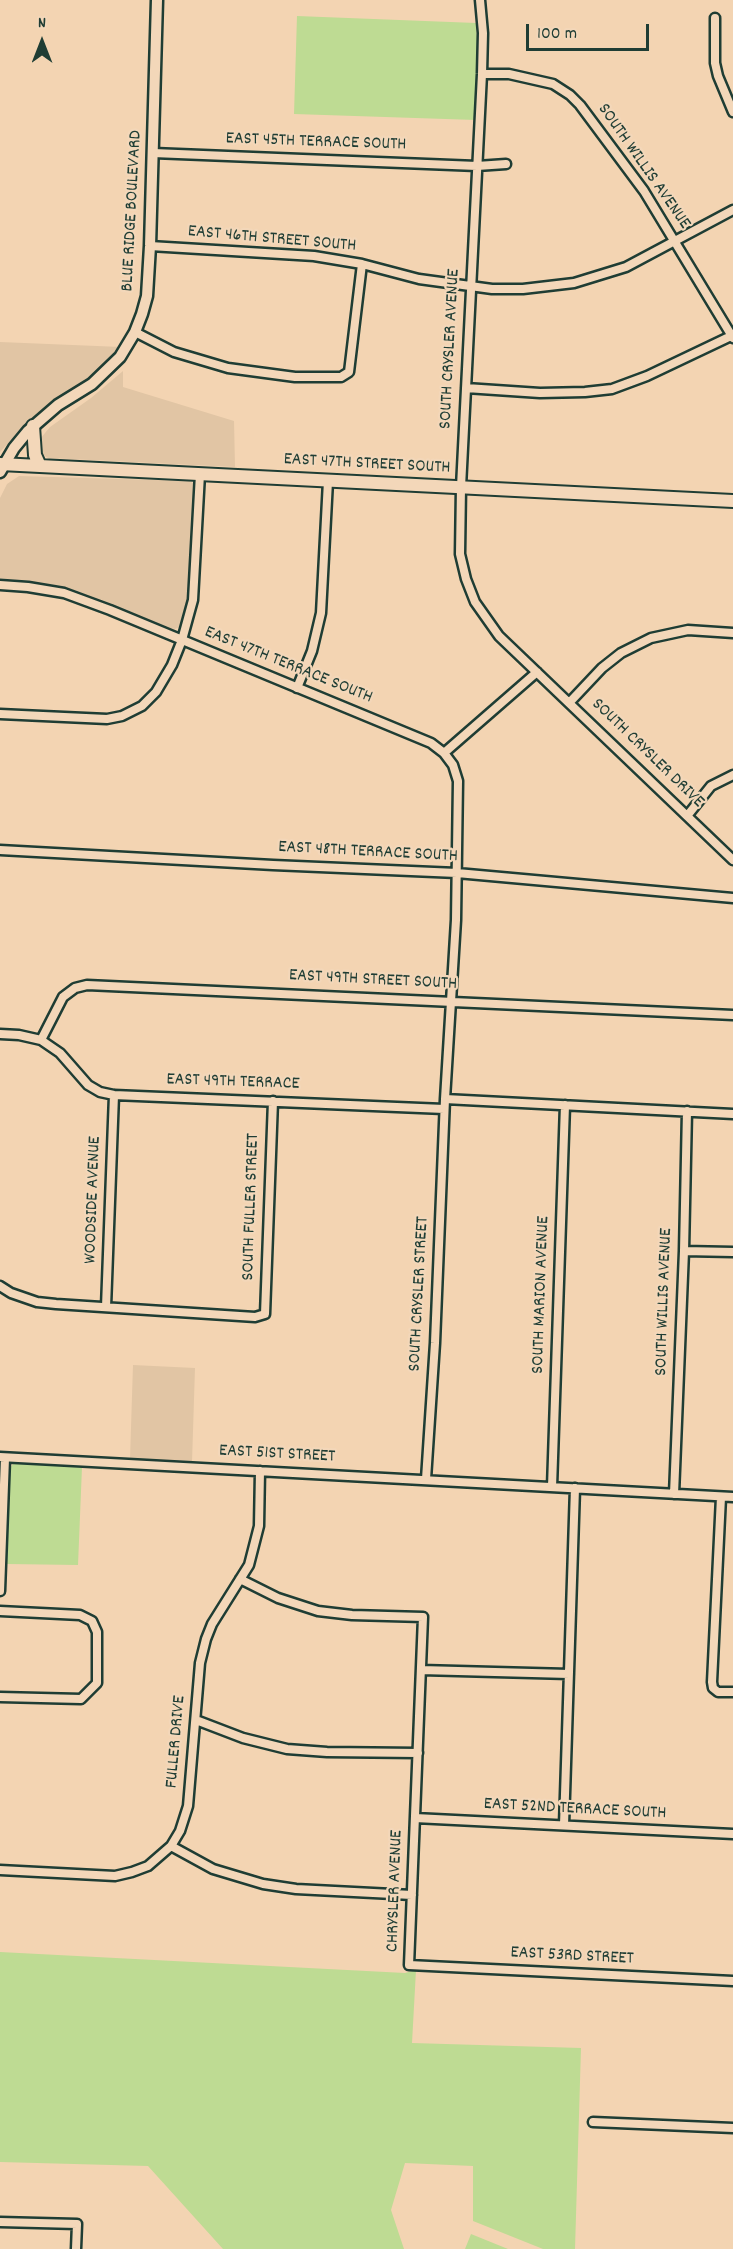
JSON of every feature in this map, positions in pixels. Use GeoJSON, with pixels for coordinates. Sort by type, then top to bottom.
{"type":"FeatureCollection","features":[{"type":"Feature","properties":{"kind":"main road"},"geometry":{"type":"LineString","coordinates":[[33,426],[35,455],[40,466]]}},
{"type":"Feature","properties":{"kind":"main road","name":"EAST 47TH STREET SOUTH"},"geometry":{"type":"LineString","coordinates":[[2,467],[40,466],[733,501]]}},
{"type":"Feature","properties":{"kind":"street","name":"BLUE RIDGE BOULEVARD"},"geometry":{"type":"LineString","coordinates":[[2,467],[14,448],[33,426],[58,405],[103,375],[120,357],[135,332],[147,296],[157,0]]}},
{"type":"Feature","properties":{"kind":"street","name":"SOUTH CRYSLER AVENUE"},"geometry":{"type":"LineString","coordinates":[[480,0],[483,33],[482,74],[461,487],[460,554],[475,602],[499,636],[537,672]]}},
{"type":"Feature","properties":{"kind":"street"},"geometry":{"type":"LineString","coordinates":[[715,18],[715,63],[733,111]]}},
{"type":"Feature","properties":{"kind":"street","name":"SOUTH WILLIS AVENUE"},"geometry":{"type":"LineString","coordinates":[[482,74],[509,74],[532,78],[553,84],[570,95],[592,119],[644,191],[733,336]]}},
{"type":"Feature","properties":{"kind":"street","name":"EAST 45TH TERRACE SOUTH"},"geometry":{"type":"LineString","coordinates":[[153,153],[477,166],[506,164]]}},
{"type":"Feature","properties":{"kind":"street","name":"EAST 46TH STREET SOUTH"},"geometry":{"type":"LineString","coordinates":[[150,246],[314,256],[362,264],[419,279],[471,286],[523,289],[574,283],[626,267],[733,210]]}},
{"type":"Feature","properties":{"kind":"street"},"geometry":{"type":"LineString","coordinates":[[135,332],[174,352],[228,368],[295,377],[341,378],[349,372],[362,264]]}},
{"type":"Feature","properties":{"kind":"street"},"geometry":{"type":"LineString","coordinates":[[466,388],[540,393],[612,389],[640,380],[733,336]]}},
{"type":"Feature","properties":{"kind":"street"},"geometry":{"type":"LineString","coordinates":[[0,714],[96,720],[122,716],[142,706],[156,692],[172,666],[193,600],[200,474]]}},
{"type":"Feature","properties":{"kind":"street"},"geometry":{"type":"LineString","coordinates":[[297,688],[312,651],[321,613],[328,481]]}},
{"type":"Feature","properties":{"kind":"street","name":"EAST 47TH TERRACE SOUTH"},"geometry":{"type":"LineString","coordinates":[[0,585],[64,592],[431,743],[444,753]]}},
{"type":"Feature","properties":{"kind":"street"},"geometry":{"type":"LineString","coordinates":[[569,703],[602,668],[621,653],[651,638],[688,630],[733,633]]}},
{"type":"Feature","properties":{"kind":"street"},"geometry":{"type":"LineString","coordinates":[[444,1109],[457,873],[458,781],[453,765],[444,753],[537,672]]}},
{"type":"Feature","properties":{"kind":"street","name":"SOUTH CRYSLER DRIVE"},"geometry":{"type":"LineString","coordinates":[[537,672],[733,860]]}},
{"type":"Feature","properties":{"kind":"street"},"geometry":{"type":"LineString","coordinates":[[687,816],[711,786],[733,775]]}},
{"type":"Feature","properties":{"kind":"street","name":"EAST 48TH TERRACE SOUTH"},"geometry":{"type":"LineString","coordinates":[[0,850],[457,873],[733,898]]}},
{"type":"Feature","properties":{"kind":"street","name":"EAST 49TH STREET SOUTH"},"geometry":{"type":"LineString","coordinates":[[41,1040],[63,997],[75,988],[87,985],[733,1015]]}},
{"type":"Feature","properties":{"kind":"street"},"geometry":{"type":"LineString","coordinates":[[0,1034],[41,1040]]}},
{"type":"Feature","properties":{"kind":"street","name":"EAST 49TH TERRACE"},"geometry":{"type":"LineString","coordinates":[[41,1040],[60,1053],[88,1085],[100,1092],[114,1095],[444,1109]]}},
{"type":"Feature","properties":{"kind":"street","name":"WOODSIDE AVENUE"},"geometry":{"type":"LineString","coordinates":[[106,1308],[114,1095]]}},
{"type":"Feature","properties":{"kind":"street"},"geometry":{"type":"LineString","coordinates":[[445,1099],[733,1114]]}},
{"type":"Feature","properties":{"kind":"street","name":"SOUTH FULLER STREET"},"geometry":{"type":"LineString","coordinates":[[106,1308],[255,1317],[265,1314],[273,1101]]}},
{"type":"Feature","properties":{"kind":"street","name":"SOUTH MARION AVENUE"},"geometry":{"type":"LineString","coordinates":[[552,1487],[565,1105]]}},
{"type":"Feature","properties":{"kind":"street","name":"SOUTH CRYSLER STREET"},"geometry":{"type":"LineString","coordinates":[[426,1479],[435,1343],[444,1109]]}},
{"type":"Feature","properties":{"kind":"street","name":"SOUTH WILLIS AVENUE"},"geometry":{"type":"LineString","coordinates":[[674,1494],[687,1112]]}},
{"type":"Feature","properties":{"kind":"street"},"geometry":{"type":"LineString","coordinates":[[684,1251],[733,1252]]}},
{"type":"Feature","properties":{"kind":"street"},"geometry":{"type":"LineString","coordinates":[[0,1286],[11,1293],[37,1302],[106,1308]]}},
{"type":"Feature","properties":{"kind":"street"},"geometry":{"type":"LineString","coordinates":[[0,1591],[2,1458]]}},
{"type":"Feature","properties":{"kind":"street","name":"EAST 51ST STREET"},"geometry":{"type":"LineString","coordinates":[[2,1458],[575,1488]]}},
{"type":"Feature","properties":{"kind":"street","name":"FULLER DRIVE"},"geometry":{"type":"LineString","coordinates":[[0,1870],[115,1876],[148,1866],[171,1846],[180,1831],[188,1806],[201,1663],[206,1639],[212,1624],[249,1566],[257,1540],[260,1471]]}},
{"type":"Feature","properties":{"kind":"street"},"geometry":{"type":"LineString","coordinates":[[564,1826],[575,1488],[733,1497]]}},
{"type":"Feature","properties":{"kind":"street"},"geometry":{"type":"LineString","coordinates":[[721,1497],[713,1688],[718,1692],[733,1692]]}},
{"type":"Feature","properties":{"kind":"street"},"geometry":{"type":"LineString","coordinates":[[240,1579],[278,1598],[318,1611],[352,1615],[423,1617],[415,1818]]}},
{"type":"Feature","properties":{"kind":"street"},"geometry":{"type":"LineString","coordinates":[[0,1611],[80,1615],[92,1621],[98,1632],[97,1683],[81,1699],[0,1697]]}},
{"type":"Feature","properties":{"kind":"street"},"geometry":{"type":"LineString","coordinates":[[421,1670],[569,1674]]}},
{"type":"Feature","properties":{"kind":"street"},"geometry":{"type":"LineString","coordinates":[[196,1720],[243,1738],[287,1749],[418,1753]]}},
{"type":"Feature","properties":{"kind":"street","name":"EAST 52ND TERRACE SOUTH"},"geometry":{"type":"LineString","coordinates":[[415,1818],[733,1834]]}},
{"type":"Feature","properties":{"kind":"street","name":"CHRYSLER AVENUE"},"geometry":{"type":"LineString","coordinates":[[409,1965],[415,1818]]}},
{"type":"Feature","properties":{"kind":"street"},"geometry":{"type":"LineString","coordinates":[[171,1846],[213,1869],[263,1884],[296,1889],[412,1894]]}},
{"type":"Feature","properties":{"kind":"street","name":"EAST 53RD STREET"},"geometry":{"type":"LineString","coordinates":[[409,1965],[733,1981]]}},
{"type":"Feature","properties":{"kind":"street"},"geometry":{"type":"LineString","coordinates":[[593,2122],[733,2128]]}},
{"type":"Feature","properties":{"kind":"street"},"geometry":{"type":"LineString","coordinates":[[0,2222],[77,2224],[76,2249]]}},
{"type":"Feature","properties":{"kind":"shaded area"},"geometry":{"type":"Polygon","coordinates":[[[0,342],[121,347],[110,361],[88,381],[58,397],[32,418],[0,452],[0,342]]]}},
{"type":"Feature","properties":{"kind":"shaded area"},"geometry":{"type":"Polygon","coordinates":[[[123,371],[123,387],[234,421],[235,467],[48,458],[40,453],[40,439],[50,427],[91,398],[123,371]]]}},
{"type":"Feature","properties":{"kind":"shaded area"},"geometry":{"type":"Polygon","coordinates":[[[19,476],[189,481],[193,483],[195,490],[189,593],[180,627],[175,629],[165,627],[62,586],[0,578],[0,498],[7,484],[19,476]]]}},
{"type":"Feature","properties":{"kind":"shaded area"},"geometry":{"type":"Polygon","coordinates":[[[133,1365],[195,1368],[192,1462],[130,1459],[133,1365]]]}},
{"type":"Feature","properties":{"kind":"green space"},"geometry":{"type":"Polygon","coordinates":[[[297,16],[476,23],[478,54],[476,120],[294,114],[297,16]]]}},
{"type":"Feature","properties":{"kind":"green space"},"geometry":{"type":"Polygon","coordinates":[[[14,1463],[82,1467],[78,1565],[7,1564],[9,1469],[14,1463]]]}},
{"type":"Feature","properties":{"kind":"green space"},"geometry":{"type":"Polygon","coordinates":[[[0,1952],[405,1973],[416,1970],[412,2043],[581,2048],[575,2249],[543,2249],[473,2221],[473,2166],[405,2163],[391,2210],[404,2249],[223,2249],[148,2166],[0,2162],[0,1952]]]}},
{"type":"Feature","properties":{"kind":"green space"},"geometry":{"type":"Polygon","coordinates":[[[471,2234],[508,2249],[465,2249],[471,2234]]]}}]}
